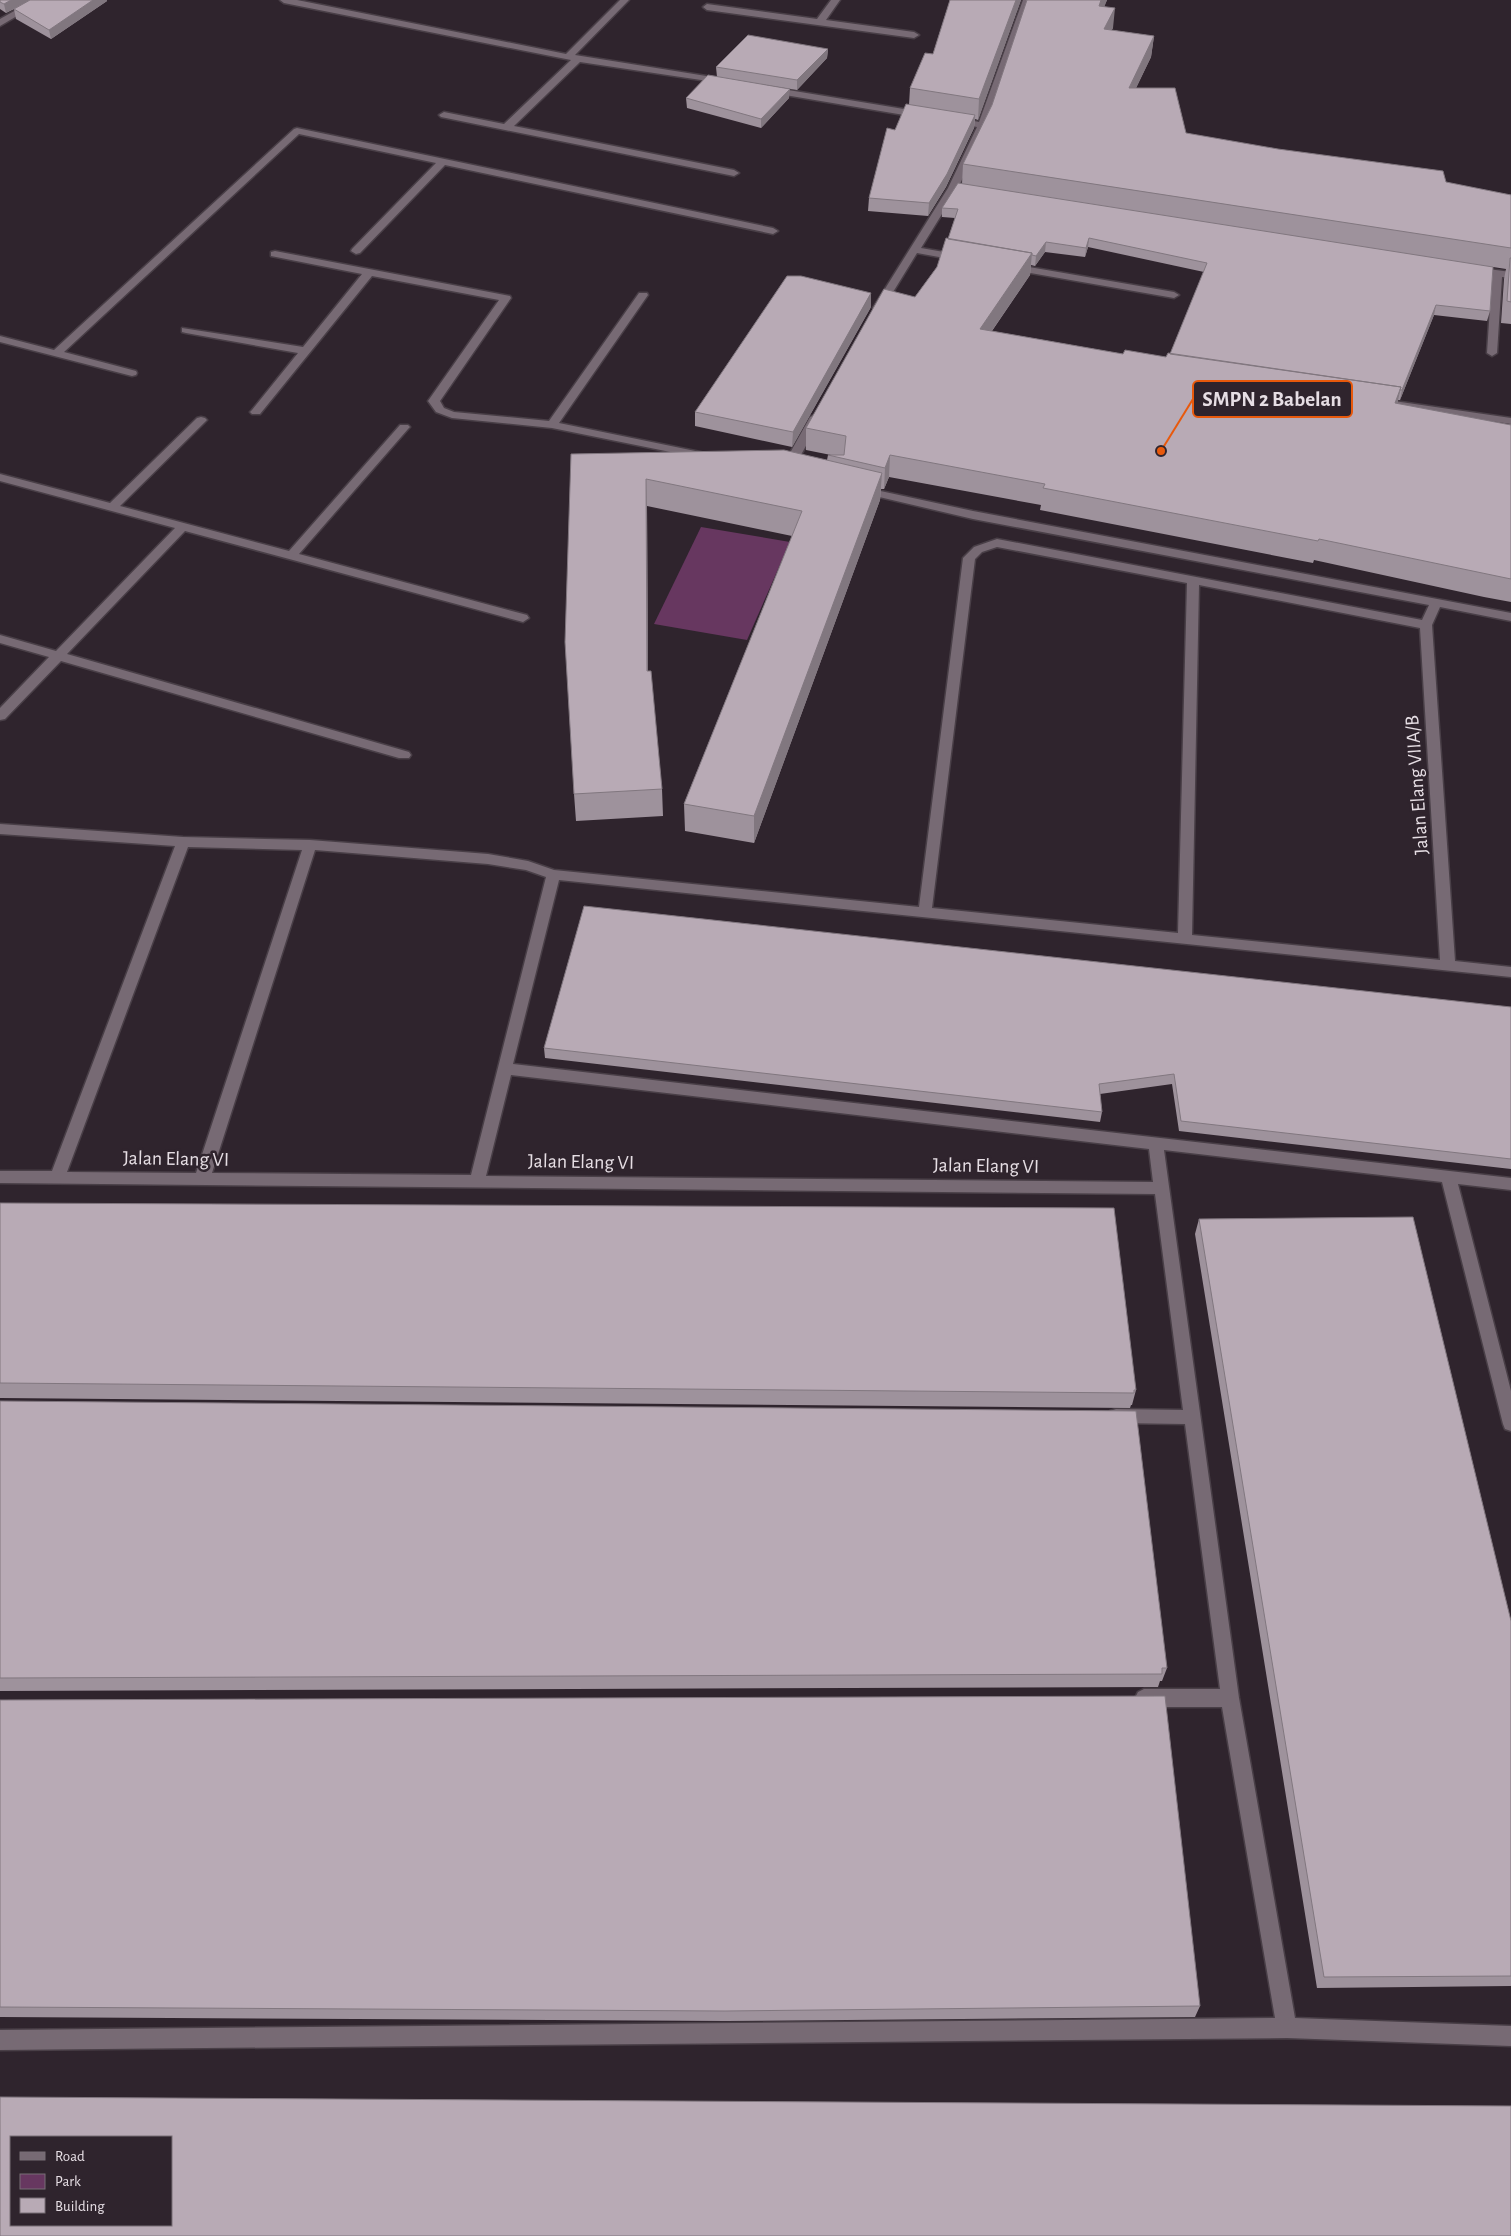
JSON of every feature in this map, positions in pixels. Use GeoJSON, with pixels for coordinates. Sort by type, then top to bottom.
{"type":"FeatureCollection","features":[{"type":"Feature","properties":{"kind":"street"},"geometry":{"type":"LineString","coordinates":[[0,23],[40,0]]}},
{"type":"Feature","properties":{"kind":"street"},"geometry":{"type":"LineString","coordinates":[[284,0],[568,56],[737,84]]}},
{"type":"Feature","properties":{"kind":"street"},"geometry":{"type":"LineString","coordinates":[[568,56],[625,0]]}},
{"type":"Feature","properties":{"kind":"street"},"geometry":{"type":"LineString","coordinates":[[820,22],[836,0]]}},
{"type":"Feature","properties":{"kind":"street"},"geometry":{"type":"LineString","coordinates":[[873,315],[958,189],[983,125],[1027,0]]}},
{"type":"Feature","properties":{"kind":"street"},"geometry":{"type":"LineString","coordinates":[[707,7],[914,35]]}},
{"type":"Feature","properties":{"kind":"street"},"geometry":{"type":"LineString","coordinates":[[507,128],[579,58]]}},
{"type":"Feature","properties":{"kind":"street"},"geometry":{"type":"LineString","coordinates":[[756,88],[983,125]]}},
{"type":"Feature","properties":{"kind":"street"},"geometry":{"type":"LineString","coordinates":[[444,115],[734,173]]}},
{"type":"Feature","properties":{"kind":"street"},"geometry":{"type":"LineString","coordinates":[[56,354],[297,132],[773,231]]}},
{"type":"Feature","properties":{"kind":"street"},"geometry":{"type":"LineString","coordinates":[[356,252],[443,162]]}},
{"type":"Feature","properties":{"kind":"street"},"geometry":{"type":"LineString","coordinates":[[916,250],[973,260]]}},
{"type":"Feature","properties":{"kind":"street"},"geometry":{"type":"LineString","coordinates":[[275,254],[506,298],[434,401],[440,410],[452,415],[552,424],[717,459]]}},
{"type":"Feature","properties":{"kind":"street"},"geometry":{"type":"LineString","coordinates":[[1001,265],[1174,294]]}},
{"type":"Feature","properties":{"kind":"street"},"geometry":{"type":"LineString","coordinates":[[1467,269],[1511,275]]}},
{"type":"Feature","properties":{"kind":"street"},"geometry":{"type":"LineString","coordinates":[[256,412],[369,272]]}},
{"type":"Feature","properties":{"kind":"street"},"geometry":{"type":"LineString","coordinates":[[1492,354],[1497,274]]}},
{"type":"Feature","properties":{"kind":"street"},"geometry":{"type":"LineString","coordinates":[[552,424],[643,294]]}},
{"type":"Feature","properties":{"kind":"street"},"geometry":{"type":"LineString","coordinates":[[186,330],[305,351]]}},
{"type":"Feature","properties":{"kind":"street"},"geometry":{"type":"LineString","coordinates":[[0,339],[132,373]]}},
{"type":"Feature","properties":{"kind":"street"},"geometry":{"type":"LineString","coordinates":[[1385,402],[1511,421]]}},
{"type":"Feature","properties":{"kind":"street"},"geometry":{"type":"LineString","coordinates":[[785,473],[822,406]]}},
{"type":"Feature","properties":{"kind":"street"},"geometry":{"type":"LineString","coordinates":[[112,507],[201,420]]}},
{"type":"Feature","properties":{"kind":"street"},"geometry":{"type":"LineString","coordinates":[[291,556],[404,427]]}},
{"type":"Feature","properties":{"kind":"street"},"geometry":{"type":"LineString","coordinates":[[0,477],[523,618]]}},
{"type":"Feature","properties":{"kind":"street"},"geometry":{"type":"LineString","coordinates":[[851,488],[973,516],[1511,617]]}},
{"type":"Feature","properties":{"kind":"street"},"geometry":{"type":"LineString","coordinates":[[0,716],[183,526]]}},
{"type":"Feature","properties":{"kind":"street"},"geometry":{"type":"LineString","coordinates":[[925,913],[969,558],[975,551],[997,543],[1193,582],[1426,625]]}},
{"type":"Feature","properties":{"kind":"street"},"geometry":{"type":"LineString","coordinates":[[1185,940],[1193,582]]}},
{"type":"Feature","properties":{"kind":"street","name":"Jalan Elang VIIA/B"},"geometry":{"type":"LineString","coordinates":[[1436,602],[1426,625],[1448,967]]}},
{"type":"Feature","properties":{"kind":"street"},"geometry":{"type":"LineString","coordinates":[[0,639],[404,755]]}},
{"type":"Feature","properties":{"kind":"street"},"geometry":{"type":"LineString","coordinates":[[0,829],[183,842],[310,846],[488,859],[528,866],[553,875],[1511,972]]}},
{"type":"Feature","properties":{"kind":"street"},"geometry":{"type":"LineString","coordinates":[[57,1178],[183,842]]}},
{"type":"Feature","properties":{"kind":"street"},"geometry":{"type":"LineString","coordinates":[[202,1179],[310,846]]}},
{"type":"Feature","properties":{"kind":"street"},"geometry":{"type":"LineString","coordinates":[[477,1182],[553,875]]}},
{"type":"Feature","properties":{"kind":"street"},"geometry":{"type":"LineString","coordinates":[[504,1069],[1511,1184]]}},
{"type":"Feature","properties":{"kind":"street"},"geometry":{"type":"LineString","coordinates":[[1156,1144],[1230,1698],[1288,2028]]}},
{"type":"Feature","properties":{"kind":"street","name":"Jalan Elang VI"},"geometry":{"type":"LineString","coordinates":[[0,1177],[1162,1188]]}},
{"type":"Feature","properties":{"kind":"street"},"geometry":{"type":"LineString","coordinates":[[1449,1178],[1511,1424]]}},
{"type":"Feature","properties":{"kind":"street"},"geometry":{"type":"LineString","coordinates":[[1102,1416],[1192,1417]]}},
{"type":"Feature","properties":{"kind":"street"},"geometry":{"type":"LineString","coordinates":[[1130,1698],[1230,1698]]}},
{"type":"Feature","properties":{"kind":"street"},"geometry":{"type":"LineString","coordinates":[[0,2040],[1288,2028],[1511,2036]]}},
{"type":"Feature","properties":{"kind":"green space"},"geometry":{"type":"Polygon","coordinates":[[[701,527],[790,542],[747,640],[654,624],[701,527]]]}},
{"type":"Feature","properties":{"kind":"building"},"geometry":{"type":"Polygon","coordinates":[[[0,0],[11,0],[4,4],[0,0]]]}},
{"type":"Feature","properties":{"kind":"building"},"geometry":{"type":"Polygon","coordinates":[[[30,0],[93,0],[49,30],[14,9],[30,0]]]}},
{"type":"Feature","properties":{"kind":"building"},"geometry":{"type":"Polygon","coordinates":[[[950,0],[1016,0],[979,99],[910,88],[925,53],[933,54],[950,0]]]}},
{"type":"Feature","properties":{"kind":"building"},"geometry":{"type":"Polygon","coordinates":[[[1027,0],[1101,0],[1099,6],[1115,8],[1104,29],[1154,36],[1129,88],[1175,88],[1186,133],[1278,149],[1443,171],[1446,182],[1511,195],[1511,248],[963,164],[992,105],[1027,0]]]}},
{"type":"Feature","properties":{"kind":"building"},"geometry":{"type":"Polygon","coordinates":[[[748,35],[828,49],[797,80],[716,67],[748,35]]]}},
{"type":"Feature","properties":{"kind":"building"},"geometry":{"type":"Polygon","coordinates":[[[708,75],[790,89],[761,119],[686,98],[708,75]]]}},
{"type":"Feature","properties":{"kind":"building"},"geometry":{"type":"Polygon","coordinates":[[[906,104],[975,115],[947,174],[929,203],[869,198],[887,128],[895,130],[906,104]]]}},
{"type":"Feature","properties":{"kind":"building"},"geometry":{"type":"Polygon","coordinates":[[[958,183],[1493,267],[1490,311],[1436,305],[1402,390],[1400,390],[1401,387],[1170,354],[1207,263],[1089,238],[1086,248],[1046,242],[1036,256],[1032,255],[1032,253],[948,239],[958,209],[942,208],[958,183]]]}},
{"type":"Feature","properties":{"kind":"building"},"geometry":{"type":"Polygon","coordinates":[[[946,238],[1032,253],[980,329],[1123,354],[1125,350],[1166,357],[1168,353],[1401,387],[1395,403],[1511,425],[1511,579],[1319,539],[1318,541],[1043,488],[1045,484],[890,455],[885,468],[828,455],[844,455],[846,436],[806,428],[884,289],[915,297],[937,267],[946,238]]]}},
{"type":"Feature","properties":{"kind":"building"},"geometry":{"type":"Polygon","coordinates":[[[1511,258],[1511,302],[1507,301],[1511,258]]]}},
{"type":"Feature","properties":{"kind":"building"},"geometry":{"type":"Polygon","coordinates":[[[787,276],[801,276],[871,293],[793,432],[695,412],[787,276]]]}},
{"type":"Feature","properties":{"kind":"building"},"geometry":{"type":"Polygon","coordinates":[[[784,450],[882,473],[754,816],[684,804],[802,511],[646,479],[647,671],[651,671],[662,789],[574,794],[565,642],[571,454],[784,450]]]}},
{"type":"Feature","properties":{"kind":"building"},"geometry":{"type":"Polygon","coordinates":[[[584,906],[1511,1007],[1511,1159],[1181,1121],[1174,1074],[1099,1084],[1102,1112],[544,1048],[584,906]]]}},
{"type":"Feature","properties":{"kind":"building"},"geometry":{"type":"Polygon","coordinates":[[[0,1203],[1114,1208],[1136,1390],[1134,1390],[1134,1393],[0,1383],[0,1203]]]}},
{"type":"Feature","properties":{"kind":"building"},"geometry":{"type":"Polygon","coordinates":[[[1413,1217],[1511,1621],[1511,1976],[1324,1977],[1199,1219],[1413,1217]]]}},
{"type":"Feature","properties":{"kind":"building"},"geometry":{"type":"Polygon","coordinates":[[[0,1401],[1136,1411],[1167,1668],[1162,1668],[1162,1674],[0,1678],[0,1401]]]}},
{"type":"Feature","properties":{"kind":"building"},"geometry":{"type":"Polygon","coordinates":[[[1165,1696],[1200,2006],[725,2011],[0,2007],[0,1700],[1165,1696]]]}},
{"type":"Feature","properties":{"kind":"building"},"geometry":{"type":"Polygon","coordinates":[[[0,2097],[1511,2106],[1511,2236],[0,2236],[0,2097]]]}},
{"type":"Feature","properties":{"kind":"place","name":"SMPN 2 Babelan"},"geometry":{"type":"Point","coordinates":[1161,451]}}]}
